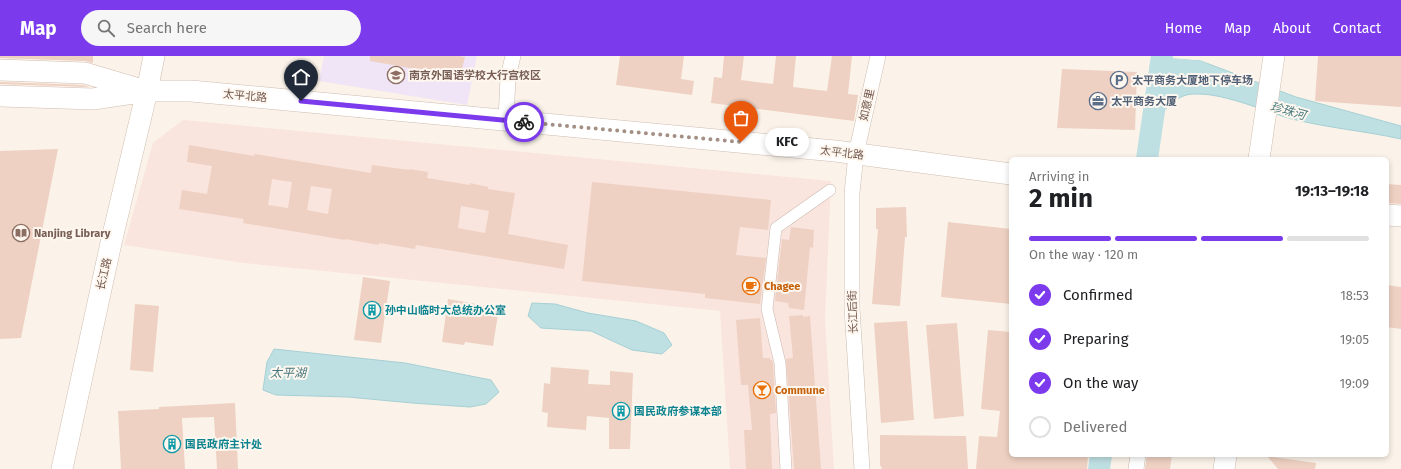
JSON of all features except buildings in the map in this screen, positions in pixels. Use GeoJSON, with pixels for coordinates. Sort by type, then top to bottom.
{"type":"FeatureCollection","features":[{"type":"Feature","properties":{"kind":"main road","name":"长江路"},"geometry":{"type":"LineString","coordinates":[[62,469],[154,56]]}},
{"type":"Feature","properties":{"kind":"main road"},"geometry":{"type":"LineString","coordinates":[[1259,157],[1273,57]]}},
{"type":"Feature","properties":{"kind":"main road","name":"太平北路"},"geometry":{"type":"LineString","coordinates":[[0,70],[85,73],[147,91]]}},
{"type":"Feature","properties":{"kind":"main road","name":"太平北路"},"geometry":{"type":"LineString","coordinates":[[0,96],[93,99],[147,91],[191,91],[856,154],[1009,174]]}},
{"type":"Feature","properties":{"kind":"main road"},"geometry":{"type":"LineString","coordinates":[[1389,215],[1401,216]]}},
{"type":"Feature","properties":{"kind":"main road"},"geometry":{"type":"LineString","coordinates":[[1224,469],[1226,457]]}},
{"type":"Feature","properties":{"kind":"street"},"geometry":{"type":"LineString","coordinates":[[506,120],[508,77],[513,56]]}},
{"type":"Feature","properties":{"kind":"street","name":"如意里"},"geometry":{"type":"LineString","coordinates":[[856,154],[878,56]]}},
{"type":"Feature","properties":{"kind":"street","name":"长江后街"},"geometry":{"type":"LineString","coordinates":[[856,154],[852,193],[852,308],[862,469]]}},
{"type":"Feature","properties":{"kind":"street"},"geometry":{"type":"LineString","coordinates":[[786,469],[780,363],[768,309],[776,228],[830,190]]}},
{"type":"Feature","properties":{"kind":"street"},"geometry":{"type":"LineString","coordinates":[[1136,469],[1138,457]]}},
{"type":"Feature","properties":{"kind":"shaded area","name":"南京外国语学校大行宫校区"},"geometry":{"type":"Polygon","coordinates":[[[324,56],[477,56],[467,105],[319,81],[324,56]]]}},
{"type":"Feature","properties":{"kind":"shaded area"},"geometry":{"type":"Polygon","coordinates":[[[183,120],[831,181],[825,319],[834,469],[730,469],[720,311],[244,263],[124,245],[153,143],[183,120]]]}},
{"type":"Feature","properties":{"kind":"water"},"geometry":{"type":"Polygon","coordinates":[[[1172,59],[1201,61],[1296,97],[1401,126],[1401,139],[1292,119],[1233,100],[1209,95],[1192,94],[1183,96],[1163,111],[1172,59]]]}},
{"type":"Feature","properties":{"kind":"water"},"geometry":{"type":"Polygon","coordinates":[[[532,303],[555,304],[588,313],[636,321],[664,333],[672,345],[662,354],[632,350],[591,331],[541,328],[528,316],[532,303]]]}},
{"type":"Feature","properties":{"kind":"water","name":"太平湖"},"geometry":{"type":"Polygon","coordinates":[[[274,349],[405,363],[491,380],[499,392],[486,404],[470,407],[348,397],[276,395],[263,390],[267,362],[274,349]]]}},
{"type":"Feature","properties":{"kind":"waterway"},"geometry":{"type":"LineString","coordinates":[[1147,157],[1162,56]]}},
{"type":"Feature","properties":{"kind":"waterway","name":"珍珠河"},"geometry":{"type":"LineString","coordinates":[[1160,68],[1200,72]]}},
{"type":"Feature","properties":{"kind":"waterway"},"geometry":{"type":"LineString","coordinates":[[1099,469],[1101,457]]}},
{"type":"Feature","properties":{"kind":"way so far"},"geometry":{"type":"LineString","coordinates":[[524,122],[741,142]]}},
{"type":"Feature","properties":{"kind":"place","name":"南京外国语学校大行宫校区"},"geometry":{"type":"Point","coordinates":[396,75]}},
{"type":"Feature","properties":{"kind":"place","name":"太平商务大厦地下停车场"},"geometry":{"type":"Point","coordinates":[1119,80]}},
{"type":"Feature","properties":{"kind":"place","name":"太平商务大厦"},"geometry":{"type":"Point","coordinates":[1098,101]}},
{"type":"Feature","properties":{"kind":"place","name":"KFC"},"geometry":{"type":"Point","coordinates":[741,142]}},
{"type":"Feature","properties":{"kind":"place","name":"Nanjing Library"},"geometry":{"type":"Point","coordinates":[21,233]}},
{"type":"Feature","properties":{"kind":"place","name":"Chagee"},"geometry":{"type":"Point","coordinates":[751,286]}},
{"type":"Feature","properties":{"kind":"place","name":"孙中山临时大总统办公室"},"geometry":{"type":"Point","coordinates":[372,310]}},
{"type":"Feature","properties":{"kind":"place","name":"Commune"},"geometry":{"type":"Point","coordinates":[762,390]}},
{"type":"Feature","properties":{"kind":"place","name":"国民政府参谋本部"},"geometry":{"type":"Point","coordinates":[621,411]}},
{"type":"Feature","properties":{"kind":"place","name":"国民政府主计处"},"geometry":{"type":"Point","coordinates":[172,444]}},
{"type":"Feature","properties":{"kind":"route"},"geometry":{"type":"LineString","coordinates":[[301,101],[524,122]]}}]}
